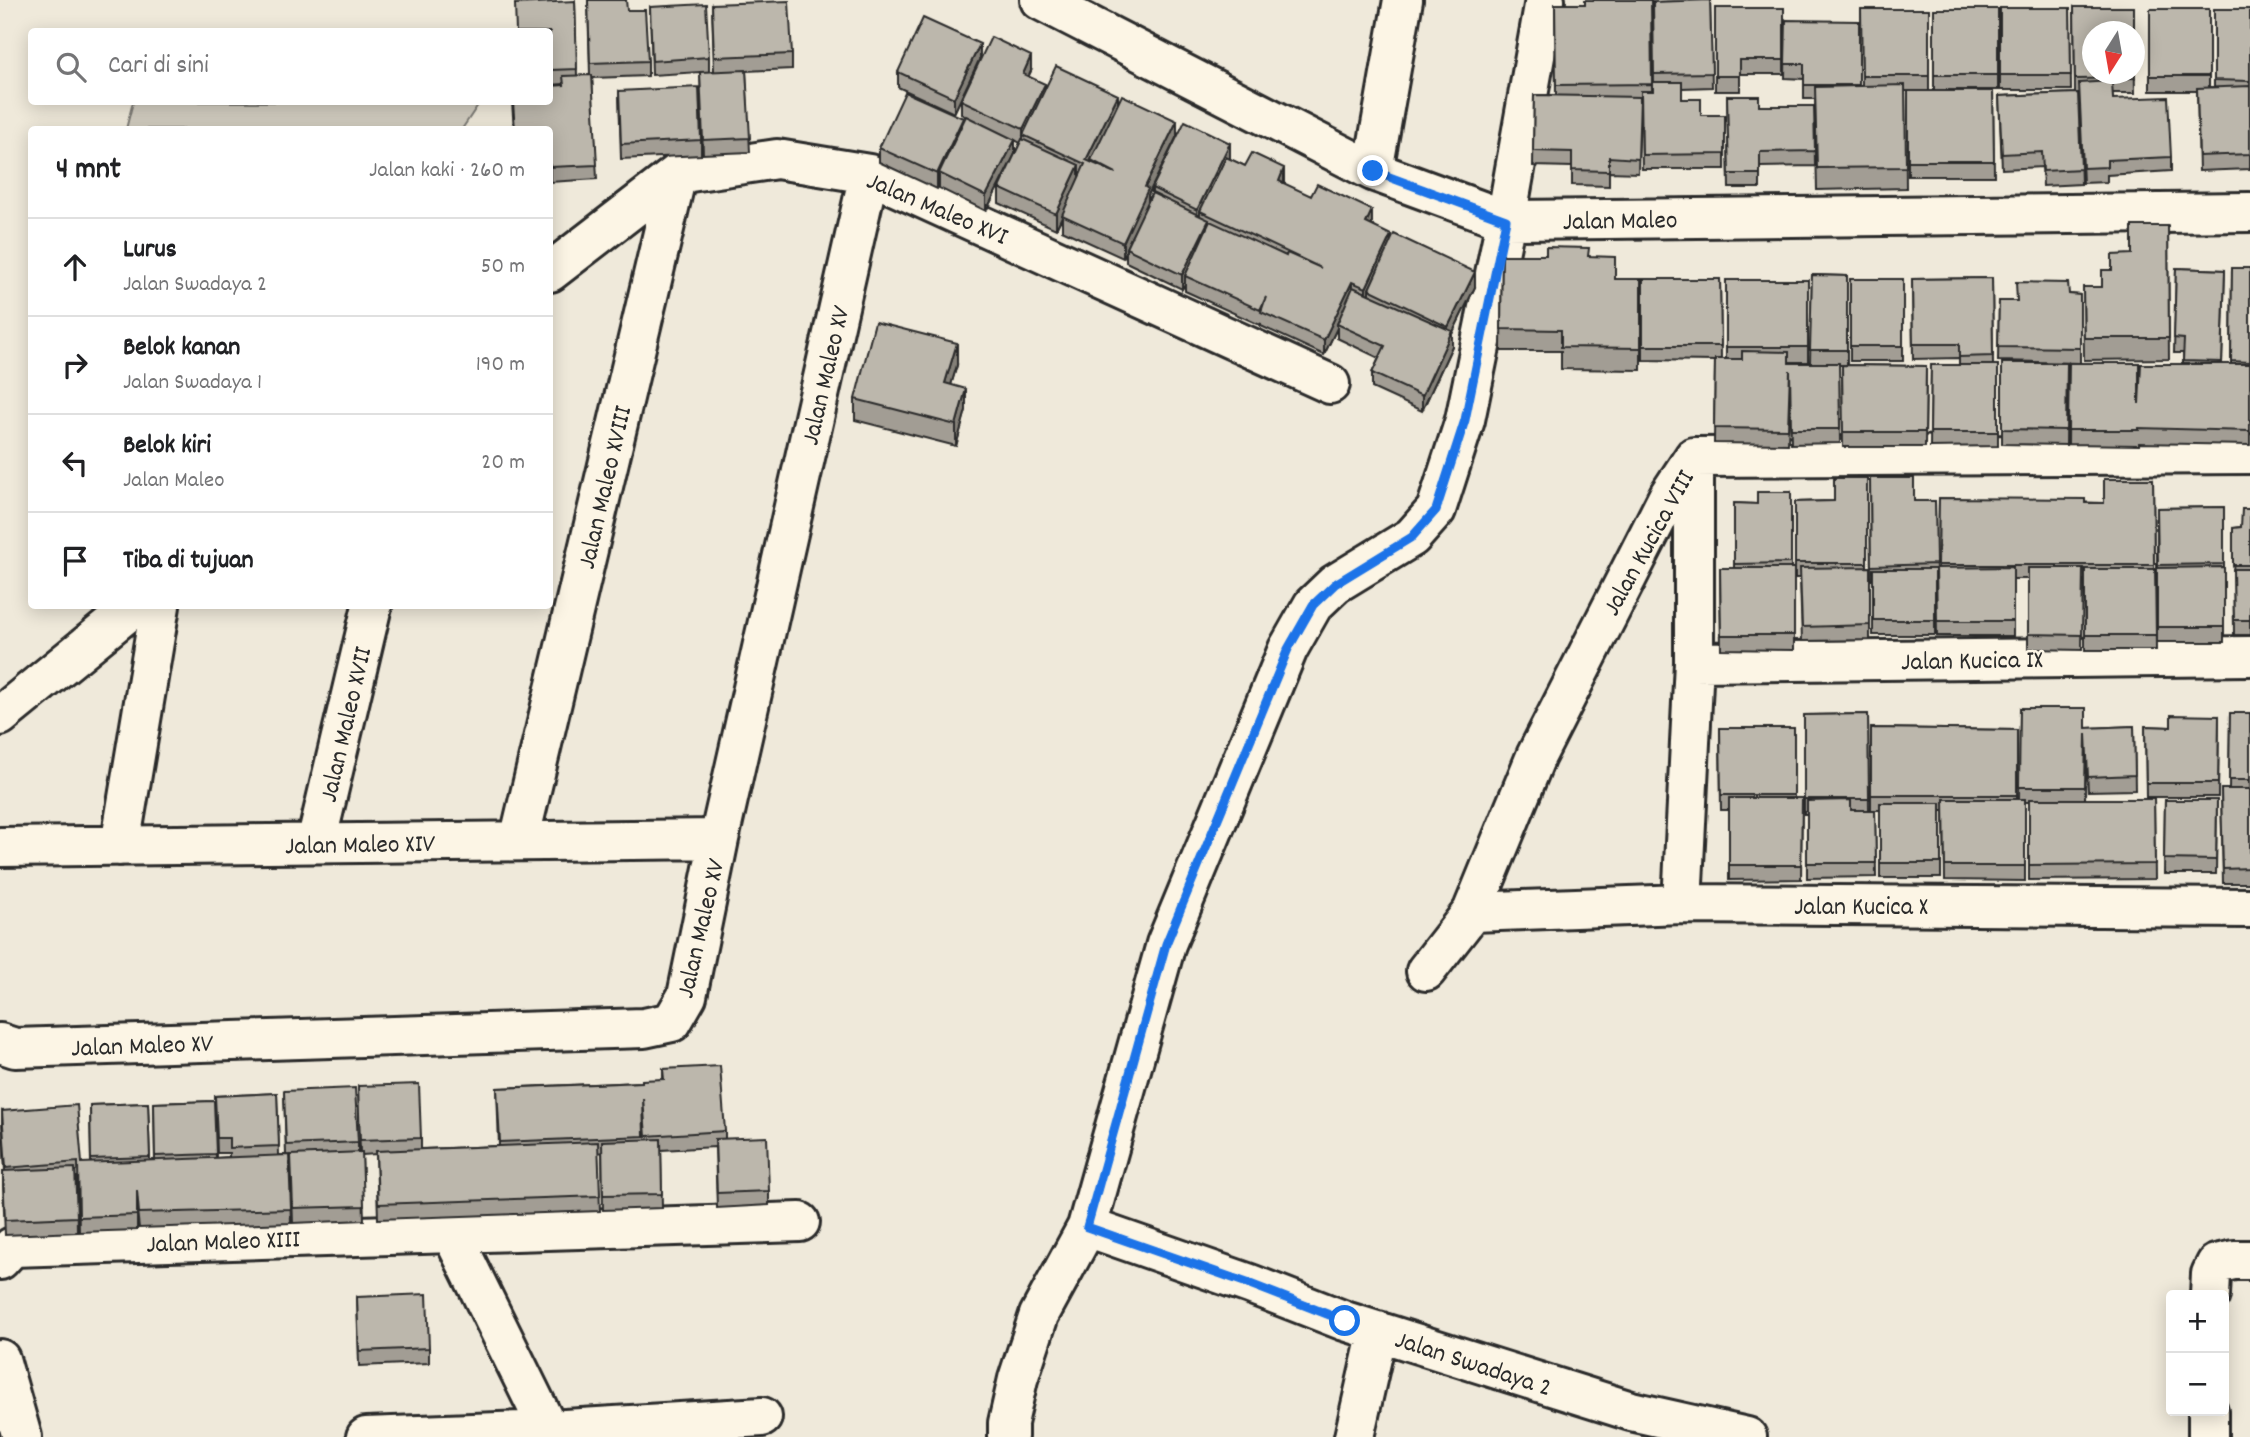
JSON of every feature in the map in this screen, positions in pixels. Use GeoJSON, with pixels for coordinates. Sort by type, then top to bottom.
{"type":"FeatureCollection","features":[{"type":"Feature","properties":{"kind":"street","name":"Jalan Maleo"},"geometry":{"type":"LineString","coordinates":[[1040,0],[1373,171],[1506,220],[2250,212]]}},
{"type":"Feature","properties":{"kind":"street"},"geometry":{"type":"LineString","coordinates":[[1373,171],[1402,0]]}},
{"type":"Feature","properties":{"kind":"street"},"geometry":{"type":"LineString","coordinates":[[1008,1437],[1008,1423],[1018,1379],[1039,1315],[1087,1227],[1166,944],[1288,649],[1313,605],[1327,591],[1412,537],[1436,510],[1465,420],[1506,220],[1545,0]]}},
{"type":"Feature","properties":{"kind":"street","name":"Jalan Maleo XVI"},"geometry":{"type":"LineString","coordinates":[[553,270],[677,174],[777,159],[869,174],[1331,384]]}},
{"type":"Feature","properties":{"kind":"street","name":"Jalan Maleo XVIII"},"geometry":{"type":"LineString","coordinates":[[519,841],[677,174]]}},
{"type":"Feature","properties":{"kind":"street","name":"Jalan Maleo XV"},"geometry":{"type":"LineString","coordinates":[[0,1043],[15,1048],[644,1028],[672,1022],[687,996],[719,839],[869,174]]}},
{"type":"Feature","properties":{"kind":"street","name":"Jalan Kucica VIII"},"geometry":{"type":"LineString","coordinates":[[1426,971],[1472,912],[1536,756],[1669,495],[1694,457],[2250,454]]}},
{"type":"Feature","properties":{"kind":"street"},"geometry":{"type":"LineString","coordinates":[[1682,904],[1695,662],[1694,457]]}},
{"type":"Feature","properties":{"kind":"street"},"geometry":{"type":"LineString","coordinates":[[0,716],[131,609]]}},
{"type":"Feature","properties":{"kind":"street"},"geometry":{"type":"LineString","coordinates":[[120,846],[160,609]]}},
{"type":"Feature","properties":{"kind":"street","name":"Jalan Maleo XVII"},"geometry":{"type":"LineString","coordinates":[[316,844],[371,609]]}},
{"type":"Feature","properties":{"kind":"street","name":"Jalan Kucica IX"},"geometry":{"type":"LineString","coordinates":[[1695,662],[2250,656]]}},
{"type":"Feature","properties":{"kind":"street","name":"Jalan Maleo XIV"},"geometry":{"type":"LineString","coordinates":[[0,847],[719,839]]}},
{"type":"Feature","properties":{"kind":"street","name":"Jalan Kucica X"},"geometry":{"type":"LineString","coordinates":[[1472,912],[1682,904],[2250,908]]}},
{"type":"Feature","properties":{"kind":"street","name":"Jalan Maleo XIII"},"geometry":{"type":"LineString","coordinates":[[0,1261],[12,1247],[800,1222]]}},
{"type":"Feature","properties":{"kind":"street","name":"Jalan Swadaya 2"},"geometry":{"type":"LineString","coordinates":[[1087,1227],[1629,1424],[1747,1437]]}},
{"type":"Feature","properties":{"kind":"street"},"geometry":{"type":"LineString","coordinates":[[451,1232],[551,1433]]}},
{"type":"Feature","properties":{"kind":"street"},"geometry":{"type":"LineString","coordinates":[[1354,1437],[1378,1331]]}},
{"type":"Feature","properties":{"kind":"street"},"geometry":{"type":"LineString","coordinates":[[0,1359],[22,1437]]}},
{"type":"Feature","properties":{"kind":"street"},"geometry":{"type":"LineString","coordinates":[[2208,1416],[2208,1437]]}},
{"type":"Feature","properties":{"kind":"street"},"geometry":{"type":"LineString","coordinates":[[366,1437],[551,1433],[762,1417]]}},
{"type":"Feature","properties":{"kind":"shaded area"},"geometry":{"type":"Polygon","coordinates":[[[132,105],[478,105],[464,126],[127,126],[132,105]]]}},
{"type":"Feature","properties":{"kind":"building"},"geometry":{"type":"Polygon","coordinates":[[[588,0],[626,0],[627,10],[645,10],[648,61],[590,63],[588,0]]]}},
{"type":"Feature","properties":{"kind":"building"},"geometry":{"type":"Polygon","coordinates":[[[1585,0],[1651,0],[1652,84],[1556,85],[1555,4],[1585,4],[1585,0]]]}},
{"type":"Feature","properties":{"kind":"building"},"geometry":{"type":"Polygon","coordinates":[[[1710,0],[1712,73],[1654,74],[1653,2],[1710,0]]]}},
{"type":"Feature","properties":{"kind":"building"},"geometry":{"type":"Polygon","coordinates":[[[575,1],[577,69],[553,70],[553,28],[516,28],[515,4],[575,1]]]}},
{"type":"Feature","properties":{"kind":"building"},"geometry":{"type":"Polygon","coordinates":[[[789,1],[792,54],[714,57],[712,4],[789,1]]]}},
{"type":"Feature","properties":{"kind":"building"},"geometry":{"type":"Polygon","coordinates":[[[706,4],[709,57],[652,61],[650,7],[706,4]]]}},
{"type":"Feature","properties":{"kind":"building"},"geometry":{"type":"Polygon","coordinates":[[[2074,7],[2134,7],[2134,21],[2082,21],[2082,79],[2075,79],[2074,7]]]}},
{"type":"Feature","properties":{"kind":"building"},"geometry":{"type":"Polygon","coordinates":[[[1715,8],[1784,8],[1784,60],[1740,60],[1740,76],[1715,76],[1715,8]]]}},
{"type":"Feature","properties":{"kind":"building"},"geometry":{"type":"Polygon","coordinates":[[[2000,8],[2070,8],[2071,75],[2000,75],[2000,8]]]}},
{"type":"Feature","properties":{"kind":"building"},"geometry":{"type":"Polygon","coordinates":[[[1861,9],[1929,9],[1929,76],[1862,76],[1861,9]]]}},
{"type":"Feature","properties":{"kind":"building"},"geometry":{"type":"Polygon","coordinates":[[[1934,9],[1998,9],[1998,75],[1934,75],[1934,9]]]}},
{"type":"Feature","properties":{"kind":"building"},"geometry":{"type":"Polygon","coordinates":[[[2150,9],[2209,9],[2209,76],[2150,76],[2150,9]]]}},
{"type":"Feature","properties":{"kind":"building"},"geometry":{"type":"Polygon","coordinates":[[[2214,9],[2250,9],[2250,81],[2214,80],[2214,9]]]}},
{"type":"Feature","properties":{"kind":"building"},"geometry":{"type":"Polygon","coordinates":[[[923,18],[980,44],[954,98],[898,72],[923,18]]]}},
{"type":"Feature","properties":{"kind":"building"},"geometry":{"type":"Polygon","coordinates":[[[1786,20],[1859,21],[1859,85],[1804,85],[1804,64],[1785,64],[1786,20]]]}},
{"type":"Feature","properties":{"kind":"building"},"geometry":{"type":"Polygon","coordinates":[[[991,37],[1031,56],[1023,74],[1045,84],[1023,129],[961,100],[991,37]]]}},
{"type":"Feature","properties":{"kind":"building"},"geometry":{"type":"Polygon","coordinates":[[[1056,66],[1118,95],[1086,160],[1116,173],[1091,160],[1122,95],[1177,121],[1145,187],[1148,189],[1123,243],[1062,215],[1085,164],[1023,135],[1056,66]]]}},
{"type":"Feature","properties":{"kind":"building"},"geometry":{"type":"Polygon","coordinates":[[[746,70],[750,138],[703,140],[700,72],[746,70]]]}},
{"type":"Feature","properties":{"kind":"building"},"geometry":{"type":"Polygon","coordinates":[[[592,75],[597,165],[553,167],[553,126],[515,126],[513,105],[553,105],[553,86],[564,85],[563,76],[592,75]]]}},
{"type":"Feature","properties":{"kind":"building"},"geometry":{"type":"Polygon","coordinates":[[[1653,82],[1682,82],[1682,99],[1701,99],[1701,115],[1725,115],[1725,154],[1642,155],[1641,91],[1653,91],[1653,82]]]}},
{"type":"Feature","properties":{"kind":"building"},"geometry":{"type":"Polygon","coordinates":[[[2079,83],[2112,84],[2113,99],[2168,97],[2171,157],[2107,160],[2107,167],[2083,168],[2079,83]]]}},
{"type":"Feature","properties":{"kind":"building"},"geometry":{"type":"Polygon","coordinates":[[[1905,85],[1906,167],[1817,168],[1815,87],[1905,85]]]}},
{"type":"Feature","properties":{"kind":"building"},"geometry":{"type":"Polygon","coordinates":[[[2250,86],[2250,154],[2199,156],[2197,88],[2250,86]]]}},
{"type":"Feature","properties":{"kind":"building"},"geometry":{"type":"Polygon","coordinates":[[[699,87],[701,140],[621,144],[619,91],[699,87]]]}},
{"type":"Feature","properties":{"kind":"building"},"geometry":{"type":"Polygon","coordinates":[[[1908,91],[1993,91],[1994,161],[1908,161],[1908,91]]]}},
{"type":"Feature","properties":{"kind":"building"},"geometry":{"type":"Polygon","coordinates":[[[905,92],[963,118],[937,174],[879,148],[905,92]]]}},
{"type":"Feature","properties":{"kind":"building"},"geometry":{"type":"Polygon","coordinates":[[[2078,93],[2081,169],[2043,171],[2042,152],[2002,154],[1999,96],[2078,93]]]}},
{"type":"Feature","properties":{"kind":"building"},"geometry":{"type":"Polygon","coordinates":[[[1534,95],[1640,97],[1638,159],[1609,157],[1609,171],[1572,170],[1572,152],[1533,151],[1534,95]]]}},
{"type":"Feature","properties":{"kind":"building"},"geometry":{"type":"Polygon","coordinates":[[[1727,96],[1759,96],[1759,106],[1814,106],[1815,151],[1760,152],[1760,174],[1729,174],[1727,96]]]}},
{"type":"Feature","properties":{"kind":"building"},"geometry":{"type":"Polygon","coordinates":[[[966,116],[1015,140],[986,196],[939,173],[966,116]]]}},
{"type":"Feature","properties":{"kind":"building"},"geometry":{"type":"Polygon","coordinates":[[[1185,121],[1230,143],[1197,210],[1152,188],[1185,121]]]}},
{"type":"Feature","properties":{"kind":"building"},"geometry":{"type":"Polygon","coordinates":[[[1022,139],[1079,165],[1056,214],[999,188],[1022,139]]]}},
{"type":"Feature","properties":{"kind":"building"},"geometry":{"type":"Polygon","coordinates":[[[1252,153],[1284,168],[1279,181],[1311,196],[1317,184],[1372,210],[1366,223],[1391,235],[1366,288],[1352,282],[1324,340],[1261,312],[1266,297],[1260,310],[1185,276],[1210,221],[1286,256],[1287,253],[1321,268],[1200,211],[1226,157],[1245,166],[1252,153]]]}},
{"type":"Feature","properties":{"kind":"building"},"geometry":{"type":"Polygon","coordinates":[[[1152,193],[1209,220],[1182,275],[1126,248],[1152,193]]]}},
{"type":"Feature","properties":{"kind":"building"},"geometry":{"type":"Polygon","coordinates":[[[2132,226],[2168,226],[2169,338],[2084,338],[2083,287],[2102,287],[2102,270],[2112,270],[2112,255],[2132,254],[2132,226]]]}},
{"type":"Feature","properties":{"kind":"building"},"geometry":{"type":"Polygon","coordinates":[[[1394,234],[1475,272],[1448,327],[1369,289],[1394,234]]]}},
{"type":"Feature","properties":{"kind":"building"},"geometry":{"type":"Polygon","coordinates":[[[1546,247],[1589,248],[1588,256],[1615,257],[1615,279],[1641,279],[1641,348],[1561,347],[1561,330],[1501,329],[1502,255],[1546,255],[1546,247]]]}},
{"type":"Feature","properties":{"kind":"building"},"geometry":{"type":"Polygon","coordinates":[[[2176,268],[2225,270],[2222,362],[2183,361],[2184,339],[2174,338],[2176,268]]]}},
{"type":"Feature","properties":{"kind":"building"},"geometry":{"type":"Polygon","coordinates":[[[2232,268],[2250,268],[2250,362],[2231,361],[2232,268]]]}},
{"type":"Feature","properties":{"kind":"building"},"geometry":{"type":"Polygon","coordinates":[[[1812,275],[1847,276],[1847,350],[1810,350],[1812,275]]]}},
{"type":"Feature","properties":{"kind":"building"},"geometry":{"type":"Polygon","coordinates":[[[1992,278],[1993,356],[1959,357],[1959,344],[1913,344],[1912,279],[1992,278]]]}},
{"type":"Feature","properties":{"kind":"building"},"geometry":{"type":"Polygon","coordinates":[[[1643,279],[1720,279],[1721,346],[1643,346],[1643,279]]]}},
{"type":"Feature","properties":{"kind":"building"},"geometry":{"type":"Polygon","coordinates":[[[1850,279],[1903,279],[1903,346],[1850,346],[1850,279]]]}},
{"type":"Feature","properties":{"kind":"building"},"geometry":{"type":"Polygon","coordinates":[[[1726,280],[1808,280],[1808,347],[1726,347],[1726,280]]]}},
{"type":"Feature","properties":{"kind":"building"},"geometry":{"type":"Polygon","coordinates":[[[2016,282],[2068,283],[2069,294],[2080,295],[2080,348],[1998,347],[1999,301],[2017,301],[2016,282]]]}},
{"type":"Feature","properties":{"kind":"building"},"geometry":{"type":"Polygon","coordinates":[[[1353,287],[1452,331],[1422,396],[1372,373],[1385,346],[1337,324],[1353,287]]]}},
{"type":"Feature","properties":{"kind":"building"},"geometry":{"type":"Polygon","coordinates":[[[875,322],[957,343],[945,383],[966,389],[956,425],[855,399],[875,322]]]}},
{"type":"Feature","properties":{"kind":"building"},"geometry":{"type":"Polygon","coordinates":[[[1742,351],[1789,352],[1789,363],[1839,363],[1840,429],[1791,429],[1790,370],[1788,429],[1714,428],[1715,359],[1742,359],[1742,351]]]}},
{"type":"Feature","properties":{"kind":"building"},"geometry":{"type":"Polygon","coordinates":[[[2002,363],[2067,363],[2066,430],[2002,429],[2002,363]]]}},
{"type":"Feature","properties":{"kind":"building"},"geometry":{"type":"Polygon","coordinates":[[[2069,363],[2139,363],[2139,404],[2141,364],[2250,364],[2250,431],[2139,428],[2068,430],[2069,363]]]}},
{"type":"Feature","properties":{"kind":"building"},"geometry":{"type":"Polygon","coordinates":[[[1842,365],[1926,366],[1925,432],[1843,432],[1842,365]]]}},
{"type":"Feature","properties":{"kind":"building"},"geometry":{"type":"Polygon","coordinates":[[[1931,365],[1998,365],[1998,432],[1930,432],[1931,365]]]}},
{"type":"Feature","properties":{"kind":"building"},"geometry":{"type":"Polygon","coordinates":[[[1834,478],[1867,478],[1867,563],[1795,563],[1795,502],[1834,501],[1834,478]]]}},
{"type":"Feature","properties":{"kind":"building"},"geometry":{"type":"Polygon","coordinates":[[[1870,478],[1914,478],[1914,501],[1935,501],[1936,564],[1871,566],[1870,478]]]}},
{"type":"Feature","properties":{"kind":"building"},"geometry":{"type":"Polygon","coordinates":[[[2104,479],[2153,479],[2154,565],[1938,565],[1939,498],[2085,499],[2085,503],[2104,503],[2104,479]]]}},
{"type":"Feature","properties":{"kind":"building"},"geometry":{"type":"Polygon","coordinates":[[[1757,492],[1791,492],[1791,563],[1734,564],[1734,503],[1757,504],[1757,492]]]}},
{"type":"Feature","properties":{"kind":"building"},"geometry":{"type":"Polygon","coordinates":[[[2224,507],[2224,564],[2158,565],[2157,508],[2224,507]]]}},
{"type":"Feature","properties":{"kind":"building"},"geometry":{"type":"Polygon","coordinates":[[[2242,509],[2250,509],[2250,565],[2233,565],[2233,528],[2241,527],[2242,509]]]}},
{"type":"Feature","properties":{"kind":"building"},"geometry":{"type":"Polygon","coordinates":[[[1870,567],[1870,625],[1802,627],[1800,568],[1870,567]]]}},
{"type":"Feature","properties":{"kind":"building"},"geometry":{"type":"Polygon","coordinates":[[[2013,567],[2013,621],[1937,621],[1936,568],[2013,567]]]}},
{"type":"Feature","properties":{"kind":"building"},"geometry":{"type":"Polygon","coordinates":[[[2224,567],[2224,627],[2157,627],[2157,568],[2224,567]]]}},
{"type":"Feature","properties":{"kind":"building"},"geometry":{"type":"Polygon","coordinates":[[[1720,568],[1794,568],[1794,635],[1721,635],[1720,568]]]}},
{"type":"Feature","properties":{"kind":"building"},"geometry":{"type":"Polygon","coordinates":[[[2028,568],[2083,568],[2082,635],[2028,634],[2028,568]]]}},
{"type":"Feature","properties":{"kind":"building"},"geometry":{"type":"Polygon","coordinates":[[[1873,569],[1935,569],[1935,620],[1873,620],[1873,569]]]}},
{"type":"Feature","properties":{"kind":"building"},"geometry":{"type":"Polygon","coordinates":[[[2085,569],[2155,569],[2156,635],[2085,635],[2085,569]]]}},
{"type":"Feature","properties":{"kind":"building"},"geometry":{"type":"Polygon","coordinates":[[[2233,569],[2250,569],[2250,620],[2234,620],[2233,569]]]}},
{"type":"Feature","properties":{"kind":"building"},"geometry":{"type":"Polygon","coordinates":[[[2020,708],[2086,708],[2086,728],[2134,726],[2135,775],[2088,777],[2086,734],[2085,787],[2019,787],[2020,708]]]}},
{"type":"Feature","properties":{"kind":"building"},"geometry":{"type":"Polygon","coordinates":[[[2230,713],[2250,713],[2250,780],[2229,780],[2230,713]]]}},
{"type":"Feature","properties":{"kind":"building"},"geometry":{"type":"Polygon","coordinates":[[[1868,714],[1869,799],[1804,799],[1804,715],[1868,714]]]}},
{"type":"Feature","properties":{"kind":"building"},"geometry":{"type":"Polygon","coordinates":[[[2171,715],[2219,716],[2218,783],[2146,783],[2145,726],[2171,727],[2171,715]]]}},
{"type":"Feature","properties":{"kind":"building"},"geometry":{"type":"Polygon","coordinates":[[[1720,728],[1794,728],[1794,795],[1721,795],[1720,728]]]}},
{"type":"Feature","properties":{"kind":"building"},"geometry":{"type":"Polygon","coordinates":[[[1871,728],[2017,730],[2017,795],[1871,795],[1871,728]]]}},
{"type":"Feature","properties":{"kind":"building"},"geometry":{"type":"Polygon","coordinates":[[[2221,789],[2250,789],[2250,868],[2223,869],[2221,789]]]}},
{"type":"Feature","properties":{"kind":"building"},"geometry":{"type":"Polygon","coordinates":[[[1729,798],[1802,798],[1801,865],[1729,865],[1729,798]]]}},
{"type":"Feature","properties":{"kind":"building"},"geometry":{"type":"Polygon","coordinates":[[[1944,799],[2025,799],[2025,866],[1945,866],[1944,799]]]}},
{"type":"Feature","properties":{"kind":"building"},"geometry":{"type":"Polygon","coordinates":[[[2029,799],[2154,799],[2155,864],[2029,865],[2029,799]]]}},
{"type":"Feature","properties":{"kind":"building"},"geometry":{"type":"Polygon","coordinates":[[[1851,800],[1851,810],[1875,810],[1876,863],[1807,863],[1807,801],[1851,800]]]}},
{"type":"Feature","properties":{"kind":"building"},"geometry":{"type":"Polygon","coordinates":[[[2165,800],[2217,800],[2216,860],[2164,859],[2165,800]]]}},
{"type":"Feature","properties":{"kind":"building"},"geometry":{"type":"Polygon","coordinates":[[[1880,803],[1941,803],[1941,863],[1880,863],[1880,803]]]}},
{"type":"Feature","properties":{"kind":"building"},"geometry":{"type":"Polygon","coordinates":[[[720,1066],[725,1131],[646,1136],[643,1098],[644,1136],[500,1142],[497,1088],[642,1082],[664,1079],[663,1069],[720,1066]]]}},
{"type":"Feature","properties":{"kind":"building"},"geometry":{"type":"Polygon","coordinates":[[[419,1084],[421,1138],[360,1140],[358,1086],[419,1084]]]}},
{"type":"Feature","properties":{"kind":"building"},"geometry":{"type":"Polygon","coordinates":[[[355,1088],[358,1142],[286,1145],[284,1091],[355,1088]]]}},
{"type":"Feature","properties":{"kind":"building"},"geometry":{"type":"Polygon","coordinates":[[[277,1093],[279,1146],[229,1148],[229,1138],[217,1138],[215,1096],[277,1093]]]}},
{"type":"Feature","properties":{"kind":"building"},"geometry":{"type":"Polygon","coordinates":[[[214,1101],[216,1154],[155,1156],[154,1103],[214,1101]]]}},
{"type":"Feature","properties":{"kind":"building"},"geometry":{"type":"Polygon","coordinates":[[[148,1103],[150,1157],[91,1159],[90,1105],[148,1103]]]}},
{"type":"Feature","properties":{"kind":"building"},"geometry":{"type":"Polygon","coordinates":[[[77,1105],[82,1163],[289,1155],[291,1209],[139,1213],[137,1190],[137,1215],[79,1217],[78,1162],[6,1168],[2,1111],[77,1105]]]}},
{"type":"Feature","properties":{"kind":"building"},"geometry":{"type":"Polygon","coordinates":[[[767,1137],[769,1191],[717,1193],[715,1139],[767,1137]]]}},
{"type":"Feature","properties":{"kind":"building"},"geometry":{"type":"Polygon","coordinates":[[[661,1139],[662,1194],[603,1195],[602,1141],[661,1139]]]}},
{"type":"Feature","properties":{"kind":"building"},"geometry":{"type":"Polygon","coordinates":[[[598,1142],[600,1196],[378,1204],[376,1151],[598,1142]]]}},
{"type":"Feature","properties":{"kind":"building"},"geometry":{"type":"Polygon","coordinates":[[[362,1152],[364,1206],[293,1208],[291,1155],[362,1152]]]}},
{"type":"Feature","properties":{"kind":"building"},"geometry":{"type":"Polygon","coordinates":[[[75,1168],[77,1217],[5,1220],[3,1171],[75,1168]]]}},
{"type":"Feature","properties":{"kind":"building"},"geometry":{"type":"Polygon","coordinates":[[[427,1294],[429,1348],[359,1351],[357,1297],[427,1294]]]}},
{"type":"Feature","properties":{"kind":"route"},"geometry":{"type":"LineString","coordinates":[[1345,1321],[1250,1284],[1087,1227],[1166,944],[1288,649],[1313,605],[1335,584],[1412,537],[1436,510],[1465,420],[1506,220],[1373,171]]}}]}
